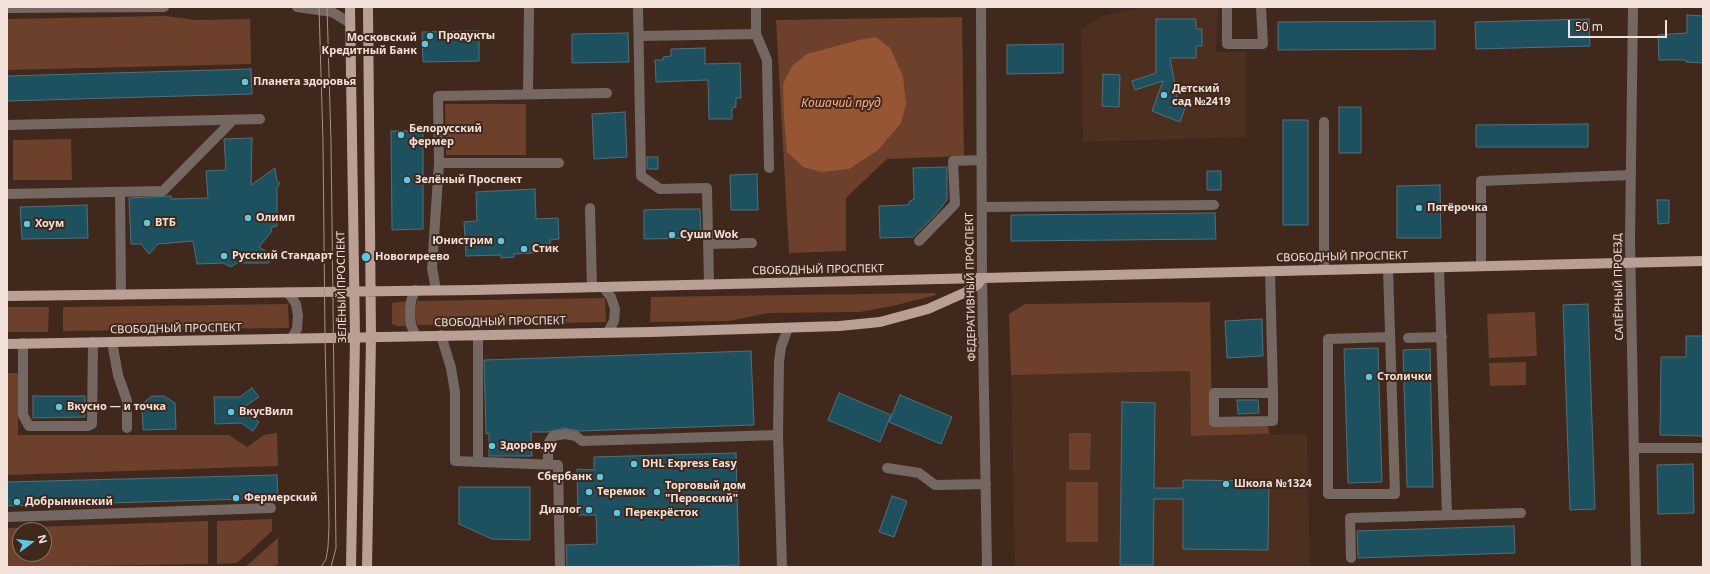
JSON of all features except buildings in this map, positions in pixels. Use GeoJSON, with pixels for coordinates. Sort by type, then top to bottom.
{"type":"FeatureCollection","features":[{"type":"Feature","properties":{"kind":"main road","name":"ЗЕЛЁНЫЙ ПРОСПЕКТ"},"geometry":{"type":"LineString","coordinates":[[350,7],[355,291],[351,567]]}},
{"type":"Feature","properties":{"kind":"main road"},"geometry":{"type":"LineString","coordinates":[[367,567],[371,337],[368,7]]}},
{"type":"Feature","properties":{"kind":"main road","name":"СВОБОДНЫЙ ПРОСПЕКТ"},"geometry":{"type":"LineString","coordinates":[[7,296],[709,285],[1703,261]]}},
{"type":"Feature","properties":{"kind":"main road","name":"СВОБОДНЫЙ ПРОСПЕКТ"},"geometry":{"type":"LineString","coordinates":[[7,344],[788,328],[860,324],[900,317],[952,300],[978,284],[982,278]]}},
{"type":"Feature","properties":{"kind":"street"},"geometry":{"type":"LineString","coordinates":[[7,8],[164,7]]}},
{"type":"Feature","properties":{"kind":"street"},"geometry":{"type":"LineString","coordinates":[[296,7],[332,12],[350,23]]}},
{"type":"Feature","properties":{"kind":"street"},"geometry":{"type":"LineString","coordinates":[[528,94],[529,7]]}},
{"type":"Feature","properties":{"kind":"street"},"geometry":{"type":"LineString","coordinates":[[638,7],[641,176],[660,189],[707,188],[709,285]]}},
{"type":"Feature","properties":{"kind":"street"},"geometry":{"type":"LineString","coordinates":[[756,7],[756,34],[767,60],[769,168]]}},
{"type":"Feature","properties":{"kind":"street","name":"ФЕДЕРАТИВНЫЙ ПРОСПЕКТ"},"geometry":{"type":"LineString","coordinates":[[981,7],[982,278],[987,567]]}},
{"type":"Feature","properties":{"kind":"street"},"geometry":{"type":"LineString","coordinates":[[1227,7],[1228,44],[1263,44],[1261,7]]}},
{"type":"Feature","properties":{"kind":"street","name":"САПЁРНЫЙ ПРОЕЗД"},"geometry":{"type":"LineString","coordinates":[[1633,7],[1630,262],[1636,567]]}},
{"type":"Feature","properties":{"kind":"street"},"geometry":{"type":"LineString","coordinates":[[639,36],[756,34]]}},
{"type":"Feature","properties":{"kind":"street"},"geometry":{"type":"LineString","coordinates":[[436,290],[432,268],[439,163],[438,96],[607,93]]}},
{"type":"Feature","properties":{"kind":"street"},"geometry":{"type":"LineString","coordinates":[[7,125],[260,120]]}},
{"type":"Feature","properties":{"kind":"street"},"geometry":{"type":"LineString","coordinates":[[7,194],[163,191],[232,121]]}},
{"type":"Feature","properties":{"kind":"street"},"geometry":{"type":"LineString","coordinates":[[1324,122],[1324,270]]}},
{"type":"Feature","properties":{"kind":"street"},"geometry":{"type":"LineString","coordinates":[[919,241],[955,204],[953,161],[982,160]]}},
{"type":"Feature","properties":{"kind":"street"},"geometry":{"type":"LineString","coordinates":[[439,163],[559,163]]}},
{"type":"Feature","properties":{"kind":"street"},"geometry":{"type":"LineString","coordinates":[[1481,266],[1481,181],[1631,175]]}},
{"type":"Feature","properties":{"kind":"street"},"geometry":{"type":"LineString","coordinates":[[120,192],[121,295]]}},
{"type":"Feature","properties":{"kind":"street"},"geometry":{"type":"LineString","coordinates":[[982,207],[1214,205]]}},
{"type":"Feature","properties":{"kind":"street"},"geometry":{"type":"LineString","coordinates":[[590,208],[592,287]]}},
{"type":"Feature","properties":{"kind":"street"},"geometry":{"type":"LineString","coordinates":[[708,244],[752,243]]}},
{"type":"Feature","properties":{"kind":"street"},"geometry":{"type":"LineString","coordinates":[[1439,267],[1447,515]]}},
{"type":"Feature","properties":{"kind":"street"},"geometry":{"type":"LineString","coordinates":[[1388,268],[1395,494],[1328,494],[1328,338],[1390,338]]}},
{"type":"Feature","properties":{"kind":"street"},"geometry":{"type":"LineString","coordinates":[[1270,271],[1273,393],[1273,421],[1214,422],[1214,393],[1273,393]]}},
{"type":"Feature","properties":{"kind":"street"},"geometry":{"type":"LineString","coordinates":[[603,287],[611,297],[615,309],[614,321],[608,332]]}},
{"type":"Feature","properties":{"kind":"street"},"geometry":{"type":"LineString","coordinates":[[415,290],[411,301],[410,313],[416,336]]}},
{"type":"Feature","properties":{"kind":"street"},"geometry":{"type":"LineString","coordinates":[[288,292],[296,304],[298,316],[297,328],[291,339]]}},
{"type":"Feature","properties":{"kind":"street"},"geometry":{"type":"LineString","coordinates":[[782,567],[778,435],[779,362],[781,347],[788,328]]}},
{"type":"Feature","properties":{"kind":"street"},"geometry":{"type":"LineString","coordinates":[[440,335],[451,368],[455,392],[455,461],[558,465],[560,567]]}},
{"type":"Feature","properties":{"kind":"street"},"geometry":{"type":"LineString","coordinates":[[478,335],[478,462]]}},
{"type":"Feature","properties":{"kind":"street"},"geometry":{"type":"LineString","coordinates":[[1408,338],[1442,337]]}},
{"type":"Feature","properties":{"kind":"street"},"geometry":{"type":"LineString","coordinates":[[23,343],[23,415],[29,426],[88,426],[92,424],[93,342]]}},
{"type":"Feature","properties":{"kind":"street"},"geometry":{"type":"LineString","coordinates":[[112,342],[118,375],[127,401],[127,428]]}},
{"type":"Feature","properties":{"kind":"street"},"geometry":{"type":"LineString","coordinates":[[548,464],[548,444],[553,436],[566,434],[576,436],[582,440],[778,435]]}},
{"type":"Feature","properties":{"kind":"street"},"geometry":{"type":"LineString","coordinates":[[1634,448],[1703,448]]}},
{"type":"Feature","properties":{"kind":"street"},"geometry":{"type":"LineString","coordinates":[[887,468],[919,474],[935,485],[986,484]]}},
{"type":"Feature","properties":{"kind":"street"},"geometry":{"type":"LineString","coordinates":[[7,517],[271,508]]}},
{"type":"Feature","properties":{"kind":"street"},"geometry":{"type":"LineString","coordinates":[[1351,558],[1350,518],[1521,513]]}},
{"type":"Feature","properties":{"kind":"shaded area","name":"Детский сад №2419"},"geometry":{"type":"Polygon","coordinates":[[[1144,7],[1218,7],[1216,52],[1246,52],[1246,137],[1083,142],[1081,29],[1102,16],[1144,7]]]}},
{"type":"Feature","properties":{"kind":"shaded area"},"geometry":{"type":"Polygon","coordinates":[[[165,16],[196,20],[250,19],[251,64],[7,70],[7,19],[165,16]]]}},
{"type":"Feature","properties":{"kind":"shaded area"},"geometry":{"type":"Polygon","coordinates":[[[962,17],[964,156],[887,159],[846,198],[846,251],[789,253],[776,20],[962,17]]]}},
{"type":"Feature","properties":{"kind":"shaded area"},"geometry":{"type":"Polygon","coordinates":[[[445,104],[526,104],[526,155],[446,155],[445,104]]]}},
{"type":"Feature","properties":{"kind":"shaded area"},"geometry":{"type":"Polygon","coordinates":[[[71,139],[72,180],[13,180],[13,140],[71,139]]]}},
{"type":"Feature","properties":{"kind":"shaded area"},"geometry":{"type":"Polygon","coordinates":[[[935,293],[936,295],[897,305],[860,312],[768,313],[729,321],[650,322],[651,297],[935,293]]]}},
{"type":"Feature","properties":{"kind":"shaded area"},"geometry":{"type":"Polygon","coordinates":[[[605,298],[606,322],[417,325],[415,313],[417,301],[605,298]]]}},
{"type":"Feature","properties":{"kind":"shaded area"},"geometry":{"type":"Polygon","coordinates":[[[407,301],[408,326],[397,326],[392,324],[392,303],[407,301]]]}},
{"type":"Feature","properties":{"kind":"shaded area"},"geometry":{"type":"Polygon","coordinates":[[[1210,302],[1212,426],[1268,424],[1269,434],[1191,436],[1190,371],[1011,375],[1009,314],[1025,304],[1210,302]]]}},
{"type":"Feature","properties":{"kind":"shaded area"},"geometry":{"type":"Polygon","coordinates":[[[288,304],[289,328],[63,331],[63,307],[288,304]]]}},
{"type":"Feature","properties":{"kind":"shaded area"},"geometry":{"type":"Polygon","coordinates":[[[7,307],[49,307],[48,332],[7,332],[7,307]]]}},
{"type":"Feature","properties":{"kind":"shaded area"},"geometry":{"type":"Polygon","coordinates":[[[1535,312],[1537,356],[1489,358],[1487,314],[1535,312]]]}},
{"type":"Feature","properties":{"kind":"shaded area"},"geometry":{"type":"Polygon","coordinates":[[[1526,362],[1526,385],[1490,386],[1489,363],[1526,362]]]}},
{"type":"Feature","properties":{"kind":"shaded area"},"geometry":{"type":"Polygon","coordinates":[[[1190,371],[1192,436],[1307,434],[1310,567],[1015,567],[1011,375],[1190,371]]]}},
{"type":"Feature","properties":{"kind":"shaded area"},"geometry":{"type":"Polygon","coordinates":[[[7,373],[18,373],[18,435],[229,435],[247,447],[264,435],[277,433],[278,466],[7,475],[7,373]]]}},
{"type":"Feature","properties":{"kind":"shaded area"},"geometry":{"type":"Polygon","coordinates":[[[1069,433],[1091,433],[1090,470],[1069,470],[1069,433]]]}},
{"type":"Feature","properties":{"kind":"shaded area"},"geometry":{"type":"Polygon","coordinates":[[[1066,482],[1098,482],[1098,542],[1066,542],[1066,482]]]}},
{"type":"Feature","properties":{"kind":"shaded area"},"geometry":{"type":"Polygon","coordinates":[[[272,519],[272,531],[237,563],[217,564],[217,521],[272,519]]]}},
{"type":"Feature","properties":{"kind":"shaded area"},"geometry":{"type":"Polygon","coordinates":[[[208,521],[208,564],[7,567],[7,528],[12,528],[12,562],[52,562],[52,526],[208,521]]]}},
{"type":"Feature","properties":{"kind":"shaded area"},"geometry":{"type":"Polygon","coordinates":[[[278,538],[278,564],[274,567],[245,567],[278,538]]]}},
{"type":"Feature","properties":{"kind":"water","name":"Кошачий пруд"},"geometry":{"type":"Polygon","coordinates":[[[876,37],[890,48],[903,76],[906,104],[901,123],[878,150],[849,169],[821,172],[803,167],[787,152],[783,84],[792,66],[807,54],[876,37]]]}},
{"type":"Feature","properties":{"kind":"tram line"},"geometry":{"type":"LineString","coordinates":[[319,7],[323,142],[329,526],[326,559],[321,567]]}},
{"type":"Feature","properties":{"kind":"tram line"},"geometry":{"type":"LineString","coordinates":[[327,7],[331,142],[336,548],[331,567]]}},
{"type":"Feature","properties":{"kind":"place","name":"Продукты"},"geometry":{"type":"Point","coordinates":[430,36]}},
{"type":"Feature","properties":{"kind":"place","name":"Московский Кредитный Банк"},"geometry":{"type":"Point","coordinates":[425,44]}},
{"type":"Feature","properties":{"kind":"place","name":"Планета здоровья"},"geometry":{"type":"Point","coordinates":[245,82]}},
{"type":"Feature","properties":{"kind":"place","name":"Детский сад №2419"},"geometry":{"type":"Point","coordinates":[1164,95]}},
{"type":"Feature","properties":{"kind":"place","name":"Белорусский фермер"},"geometry":{"type":"Point","coordinates":[401,135]}},
{"type":"Feature","properties":{"kind":"place","name":"Зелёный Проспект"},"geometry":{"type":"Point","coordinates":[407,180]}},
{"type":"Feature","properties":{"kind":"place","name":"Пятёрочка"},"geometry":{"type":"Point","coordinates":[1419,208]}},
{"type":"Feature","properties":{"kind":"place","name":"Олимп"},"geometry":{"type":"Point","coordinates":[248,218]}},
{"type":"Feature","properties":{"kind":"place","name":"ВТБ"},"geometry":{"type":"Point","coordinates":[147,223]}},
{"type":"Feature","properties":{"kind":"place","name":"Хоум"},"geometry":{"type":"Point","coordinates":[27,224]}},
{"type":"Feature","properties":{"kind":"place","name":"Суши Wok"},"geometry":{"type":"Point","coordinates":[672,235]}},
{"type":"Feature","properties":{"kind":"place","name":"Юнистрим"},"geometry":{"type":"Point","coordinates":[501,241]}},
{"type":"Feature","properties":{"kind":"place","name":"Стик"},"geometry":{"type":"Point","coordinates":[524,249]}},
{"type":"Feature","properties":{"kind":"place","name":"Русский Стандарт"},"geometry":{"type":"Point","coordinates":[224,256]}},
{"type":"Feature","properties":{"kind":"place","name":"Новогиреево"},"geometry":{"type":"Point","coordinates":[366,257]}},
{"type":"Feature","properties":{"kind":"place","name":"Столички"},"geometry":{"type":"Point","coordinates":[1369,377]}},
{"type":"Feature","properties":{"kind":"place","name":"Вкусно — и точка"},"geometry":{"type":"Point","coordinates":[59,407]}},
{"type":"Feature","properties":{"kind":"place","name":"ВкусВилл"},"geometry":{"type":"Point","coordinates":[231,412]}},
{"type":"Feature","properties":{"kind":"place","name":"Здоров.ру"},"geometry":{"type":"Point","coordinates":[492,446]}},
{"type":"Feature","properties":{"kind":"place","name":"DHL Express Easy"},"geometry":{"type":"Point","coordinates":[634,464]}},
{"type":"Feature","properties":{"kind":"place","name":"Сбербанк"},"geometry":{"type":"Point","coordinates":[600,477]}},
{"type":"Feature","properties":{"kind":"place","name":"Школа №1324"},"geometry":{"type":"Point","coordinates":[1226,484]}},
{"type":"Feature","properties":{"kind":"place","name":"Теремок"},"geometry":{"type":"Point","coordinates":[589,492]}},
{"type":"Feature","properties":{"kind":"place","name":"Торговый дом \"Перовский\""},"geometry":{"type":"Point","coordinates":[657,492]}},
{"type":"Feature","properties":{"kind":"place","name":"Фермерский"},"geometry":{"type":"Point","coordinates":[236,498]}},
{"type":"Feature","properties":{"kind":"place","name":"Добрынинский"},"geometry":{"type":"Point","coordinates":[17,502]}},
{"type":"Feature","properties":{"kind":"place","name":"Диалог"},"geometry":{"type":"Point","coordinates":[589,510]}},
{"type":"Feature","properties":{"kind":"place","name":"Перекрёсток"},"geometry":{"type":"Point","coordinates":[617,513]}}]}
